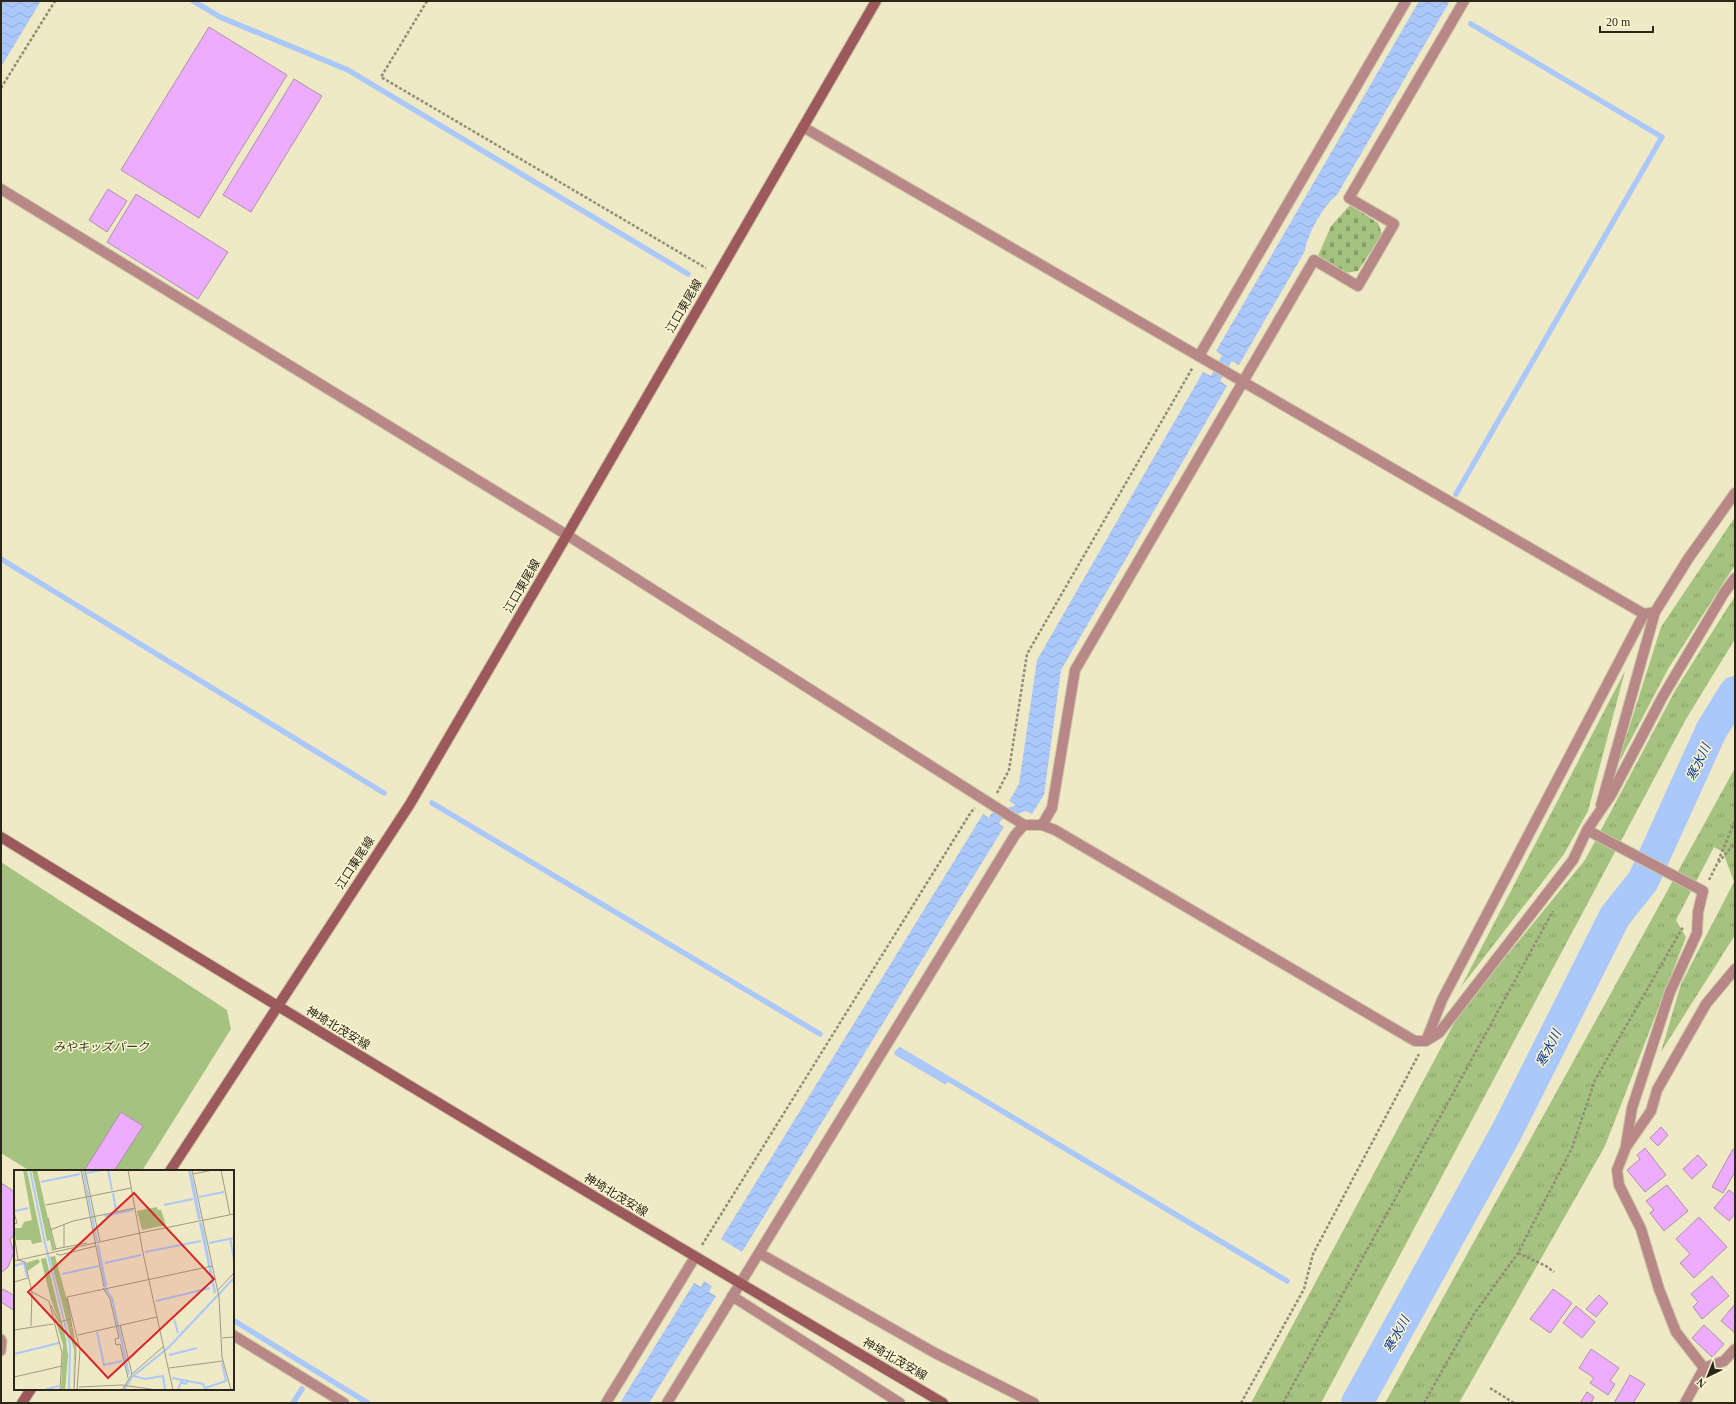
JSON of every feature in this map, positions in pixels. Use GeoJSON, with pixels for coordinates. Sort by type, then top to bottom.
{"type":"FeatureCollection","features":[{"type":"Feature","properties":{"kind":"main road","name":"江口東尾線"},"geometry":{"type":"LineString","coordinates":[[171,1170],[276,1006],[410,804],[876,1]]}},
{"type":"Feature","properties":{"kind":"main road","name":"神埼北茂安線"},"geometry":{"type":"LineString","coordinates":[[1,837],[276,1006],[740,1284],[943,1403]]}},
{"type":"Feature","properties":{"kind":"main road"},"geometry":{"type":"LineString","coordinates":[[22,1403],[30,1390]]}},
{"type":"Feature","properties":{"kind":"street"},"geometry":{"type":"LineString","coordinates":[[1199,356],[1406,1]]}},
{"type":"Feature","properties":{"kind":"street"},"geometry":{"type":"LineString","coordinates":[[1042,825],[1052,808],[1075,670],[1314,260],[1358,286],[1394,224],[1349,198],[1464,1]]}},
{"type":"Feature","properties":{"kind":"street"},"geometry":{"type":"LineString","coordinates":[[803,127],[1644,614],[1655,612]]}},
{"type":"Feature","properties":{"kind":"street"},"geometry":{"type":"LineString","coordinates":[[1,189],[567,535],[1024,825],[1042,825],[1055,830],[1416,1041],[1426,1041],[1439,1033],[1573,860],[1587,830],[1611,795],[1663,696],[1735,578]]}},
{"type":"Feature","properties":{"kind":"street"},"geometry":{"type":"LineString","coordinates":[[1598,813],[1655,612],[1688,559],[1735,493]]}},
{"type":"Feature","properties":{"kind":"street"},"geometry":{"type":"LineString","coordinates":[[1426,1041],[1442,1000],[1644,614]]}},
{"type":"Feature","properties":{"kind":"street"},"geometry":{"type":"LineString","coordinates":[[667,1403],[1015,835],[1024,825]]}},
{"type":"Feature","properties":{"kind":"street"},"geometry":{"type":"LineString","coordinates":[[1587,830],[1700,889],[1697,933],[1670,992],[1632,1108],[1626,1147],[1617,1170],[1619,1186],[1641,1230],[1659,1288],[1676,1332],[1704,1368]]}},
{"type":"Feature","properties":{"kind":"street"},"geometry":{"type":"LineString","coordinates":[[1626,1147],[1652,1111],[1657,1090],[1706,1004],[1735,969]]}},
{"type":"Feature","properties":{"kind":"street"},"geometry":{"type":"LineString","coordinates":[[759,1253],[935,1353],[1034,1403]]}},
{"type":"Feature","properties":{"kind":"street"},"geometry":{"type":"LineString","coordinates":[[606,1403],[695,1257]]}},
{"type":"Feature","properties":{"kind":"street"},"geometry":{"type":"LineString","coordinates":[[732,1296],[900,1403]]}},
{"type":"Feature","properties":{"kind":"street"},"geometry":{"type":"LineString","coordinates":[[234,1336],[344,1403]]}},
{"type":"Feature","properties":{"kind":"street"},"geometry":{"type":"LineString","coordinates":[[1685,1403],[1704,1368],[1724,1361],[1735,1349]]}},
{"type":"Feature","properties":{"kind":"lane"},"geometry":{"type":"LineString","coordinates":[[1,1339],[1,1351]]}},
{"type":"Feature","properties":{"kind":"path"},"geometry":{"type":"LineString","coordinates":[[1,88],[55,1]]}},
{"type":"Feature","properties":{"kind":"path"},"geometry":{"type":"LineString","coordinates":[[427,1],[381,77],[717,275]]}},
{"type":"Feature","properties":{"kind":"path"},"geometry":{"type":"LineString","coordinates":[[695,1257],[971,812],[984,800],[997,794],[1009,770],[1027,654],[1199,356]]}},
{"type":"Feature","properties":{"kind":"path"},"geometry":{"type":"LineString","coordinates":[[1717,864],[1735,821]]}},
{"type":"Feature","properties":{"kind":"path"},"geometry":{"type":"LineString","coordinates":[[1700,889],[1717,864],[1735,843]]}},
{"type":"Feature","properties":{"kind":"path"},"geometry":{"type":"LineString","coordinates":[[1283,1403],[1555,907]]}},
{"type":"Feature","properties":{"kind":"path"},"geometry":{"type":"LineString","coordinates":[[1424,1403],[1474,1314],[1518,1252],[1572,1148],[1595,1080],[1681,930],[1698,912]]}},
{"type":"Feature","properties":{"kind":"path"},"geometry":{"type":"LineString","coordinates":[[1241,1403],[1304,1289],[1313,1254],[1426,1041]]}},
{"type":"Feature","properties":{"kind":"path"},"geometry":{"type":"LineString","coordinates":[[1518,1252],[1546,1266],[1554,1272]]}},
{"type":"Feature","properties":{"kind":"path"},"geometry":{"type":"LineString","coordinates":[[1490,1388],[1514,1403]]}},
{"type":"Feature","properties":{"kind":"green space"},"geometry":{"type":"Polygon","coordinates":[[[1350,205],[1378,223],[1382,234],[1358,271],[1345,273],[1318,256],[1331,226],[1350,205]]]}},
{"type":"Feature","properties":{"kind":"green space"},"geometry":{"type":"Polygon","coordinates":[[[1735,517],[1735,565],[1668,669],[1617,766],[1661,627],[1735,517]]]}},
{"type":"Feature","properties":{"kind":"green space"},"geometry":{"type":"Polygon","coordinates":[[[1735,596],[1735,639],[1686,719],[1321,1403],[1251,1403],[1459,1014],[1585,860],[1676,689],[1735,596]]]}},
{"type":"Feature","properties":{"kind":"green space"},"geometry":{"type":"Polygon","coordinates":[[[1625,671],[1588,811],[1564,854],[1461,987],[1625,671]]]}},
{"type":"Feature","properties":{"kind":"green space"},"geometry":{"type":"Polygon","coordinates":[[[1735,768],[1735,935],[1661,1052],[1681,984],[1734,882],[1723,852],[1714,847],[1676,920],[1686,937],[1605,1146],[1459,1403],[1385,1403],[1735,768]]]}},
{"type":"Feature","properties":{"kind":"green space","name":"みやキッズパーク"},"geometry":{"type":"Polygon","coordinates":[[[1,862],[227,1010],[231,1029],[143,1170],[28,1170],[1,1153],[1,862]]]}},
{"type":"Feature","properties":{"kind":"water"},"geometry":{"type":"Polygon","coordinates":[[[41,1],[1,67],[1,2],[41,1]]]}},
{"type":"Feature","properties":{"kind":"water"},"geometry":{"type":"Polygon","coordinates":[[[1419,1],[1450,1],[1337,195],[1317,220],[1309,236],[1305,251],[1239,365],[1232,361],[1220,381],[1227,386],[1061,670],[1044,795],[1032,814],[1026,811],[1001,820],[999,824],[1004,827],[742,1252],[721,1239],[983,814],[989,818],[991,814],[1016,805],[1009,801],[1019,784],[1037,660],[1203,372],[1211,376],[1222,355],[1216,351],[1419,1]]]}},
{"type":"Feature","properties":{"kind":"water"},"geometry":{"type":"Polygon","coordinates":[[[704,1281],[712,1286],[709,1292],[716,1296],[649,1403],[620,1403],[694,1283],[701,1287],[704,1281]]]}},
{"type":"Feature","properties":{"kind":"building"},"geometry":{"type":"Polygon","coordinates":[[[209,27],[287,75],[199,218],[121,170],[209,27]]]}},
{"type":"Feature","properties":{"kind":"building"},"geometry":{"type":"Polygon","coordinates":[[[294,79],[322,96],[251,212],[223,195],[294,79]]]}},
{"type":"Feature","properties":{"kind":"building"},"geometry":{"type":"Polygon","coordinates":[[[108,189],[127,201],[107,232],[89,220],[108,189]]]}},
{"type":"Feature","properties":{"kind":"building"},"geometry":{"type":"Polygon","coordinates":[[[136,194],[228,252],[198,299],[107,242],[136,194]]]}},
{"type":"Feature","properties":{"kind":"building"},"geometry":{"type":"Polygon","coordinates":[[[121,1112],[143,1126],[115,1170],[85,1170],[121,1112]]]}},
{"type":"Feature","properties":{"kind":"building"},"geometry":{"type":"Polygon","coordinates":[[[1661,1127],[1668,1135],[1658,1146],[1650,1138],[1661,1127]]]}},
{"type":"Feature","properties":{"kind":"building"},"geometry":{"type":"Polygon","coordinates":[[[1645,1148],[1666,1175],[1645,1192],[1627,1170],[1640,1159],[1637,1155],[1645,1148]]]}},
{"type":"Feature","properties":{"kind":"building"},"geometry":{"type":"Polygon","coordinates":[[[1733,1149],[1735,1150],[1735,1172],[1723,1193],[1712,1187],[1733,1149]]]}},
{"type":"Feature","properties":{"kind":"building"},"geometry":{"type":"Polygon","coordinates":[[[1698,1155],[1707,1165],[1692,1179],[1683,1169],[1698,1155]]]}},
{"type":"Feature","properties":{"kind":"building"},"geometry":{"type":"Polygon","coordinates":[[[1,1183],[14,1191],[14,1234],[10,1240],[14,1252],[8,1267],[1,1273],[1,1183]]]}},
{"type":"Feature","properties":{"kind":"building"},"geometry":{"type":"Polygon","coordinates":[[[1667,1185],[1688,1211],[1664,1231],[1650,1213],[1654,1210],[1646,1201],[1667,1185]]]}},
{"type":"Feature","properties":{"kind":"building"},"geometry":{"type":"Polygon","coordinates":[[[1729,1190],[1735,1195],[1735,1214],[1729,1221],[1714,1208],[1729,1190]]]}},
{"type":"Feature","properties":{"kind":"building"},"geometry":{"type":"Polygon","coordinates":[[[1699,1217],[1727,1247],[1694,1278],[1680,1263],[1690,1254],[1676,1239],[1699,1217]]]}},
{"type":"Feature","properties":{"kind":"building"},"geometry":{"type":"Polygon","coordinates":[[[1712,1276],[1729,1296],[1702,1319],[1693,1307],[1698,1302],[1691,1294],[1712,1276]]]}},
{"type":"Feature","properties":{"kind":"building"},"geometry":{"type":"Polygon","coordinates":[[[3,1289],[14,1295],[14,1310],[1,1302],[1,1292],[3,1289]]]}},
{"type":"Feature","properties":{"kind":"building"},"geometry":{"type":"Polygon","coordinates":[[[1553,1289],[1572,1303],[1550,1333],[1530,1319],[1553,1289]]]}},
{"type":"Feature","properties":{"kind":"building"},"geometry":{"type":"Polygon","coordinates":[[[1599,1295],[1608,1303],[1596,1317],[1586,1309],[1599,1295]]]}},
{"type":"Feature","properties":{"kind":"building"},"geometry":{"type":"Polygon","coordinates":[[[1735,1304],[1735,1333],[1721,1321],[1735,1304]]]}},
{"type":"Feature","properties":{"kind":"building"},"geometry":{"type":"Polygon","coordinates":[[[1576,1306],[1595,1322],[1582,1338],[1563,1323],[1576,1306]]]}},
{"type":"Feature","properties":{"kind":"building"},"geometry":{"type":"Polygon","coordinates":[[[1704,1325],[1724,1344],[1712,1357],[1692,1338],[1704,1325]]]}},
{"type":"Feature","properties":{"kind":"building"},"geometry":{"type":"Polygon","coordinates":[[[1591,1349],[1619,1368],[1610,1381],[1615,1384],[1608,1395],[1590,1383],[1594,1378],[1579,1368],[1591,1349]]]}},
{"type":"Feature","properties":{"kind":"building"},"geometry":{"type":"Polygon","coordinates":[[[1630,1375],[1645,1384],[1633,1403],[1614,1403],[1630,1375]]]}},
{"type":"Feature","properties":{"kind":"building"},"geometry":{"type":"Polygon","coordinates":[[[1587,1392],[1594,1397],[1591,1403],[1580,1403],[1587,1392]]]}},
{"type":"Feature","properties":{"kind":"waterway"},"geometry":{"type":"LineString","coordinates":[[193,1],[220,17],[348,70],[688,274]]}},
{"type":"Feature","properties":{"kind":"waterway"},"geometry":{"type":"LineString","coordinates":[[1456,494],[1662,137],[1471,24]]}},
{"type":"Feature","properties":{"kind":"waterway"},"geometry":{"type":"LineString","coordinates":[[1,559],[384,793]]}},
{"type":"Feature","properties":{"kind":"waterway","name":"寒水川"},"geometry":{"type":"LineString","coordinates":[[1357,1403],[1507,1131],[1615,916],[1643,881],[1711,731],[1735,692]]}},
{"type":"Feature","properties":{"kind":"waterway"},"geometry":{"type":"LineString","coordinates":[[432,803],[820,1034]]}},
{"type":"Feature","properties":{"kind":"waterway"},"geometry":{"type":"LineString","coordinates":[[900,1050],[1287,1281]]}},
{"type":"Feature","properties":{"kind":"waterway"},"geometry":{"type":"LineString","coordinates":[[897,1053],[945,1081]]}},
{"type":"Feature","properties":{"kind":"waterway"},"geometry":{"type":"LineString","coordinates":[[234,1321],[368,1403]]}},
{"type":"Feature","properties":{"kind":"waterway"},"geometry":{"type":"LineString","coordinates":[[293,1403],[302,1389]]}}]}
